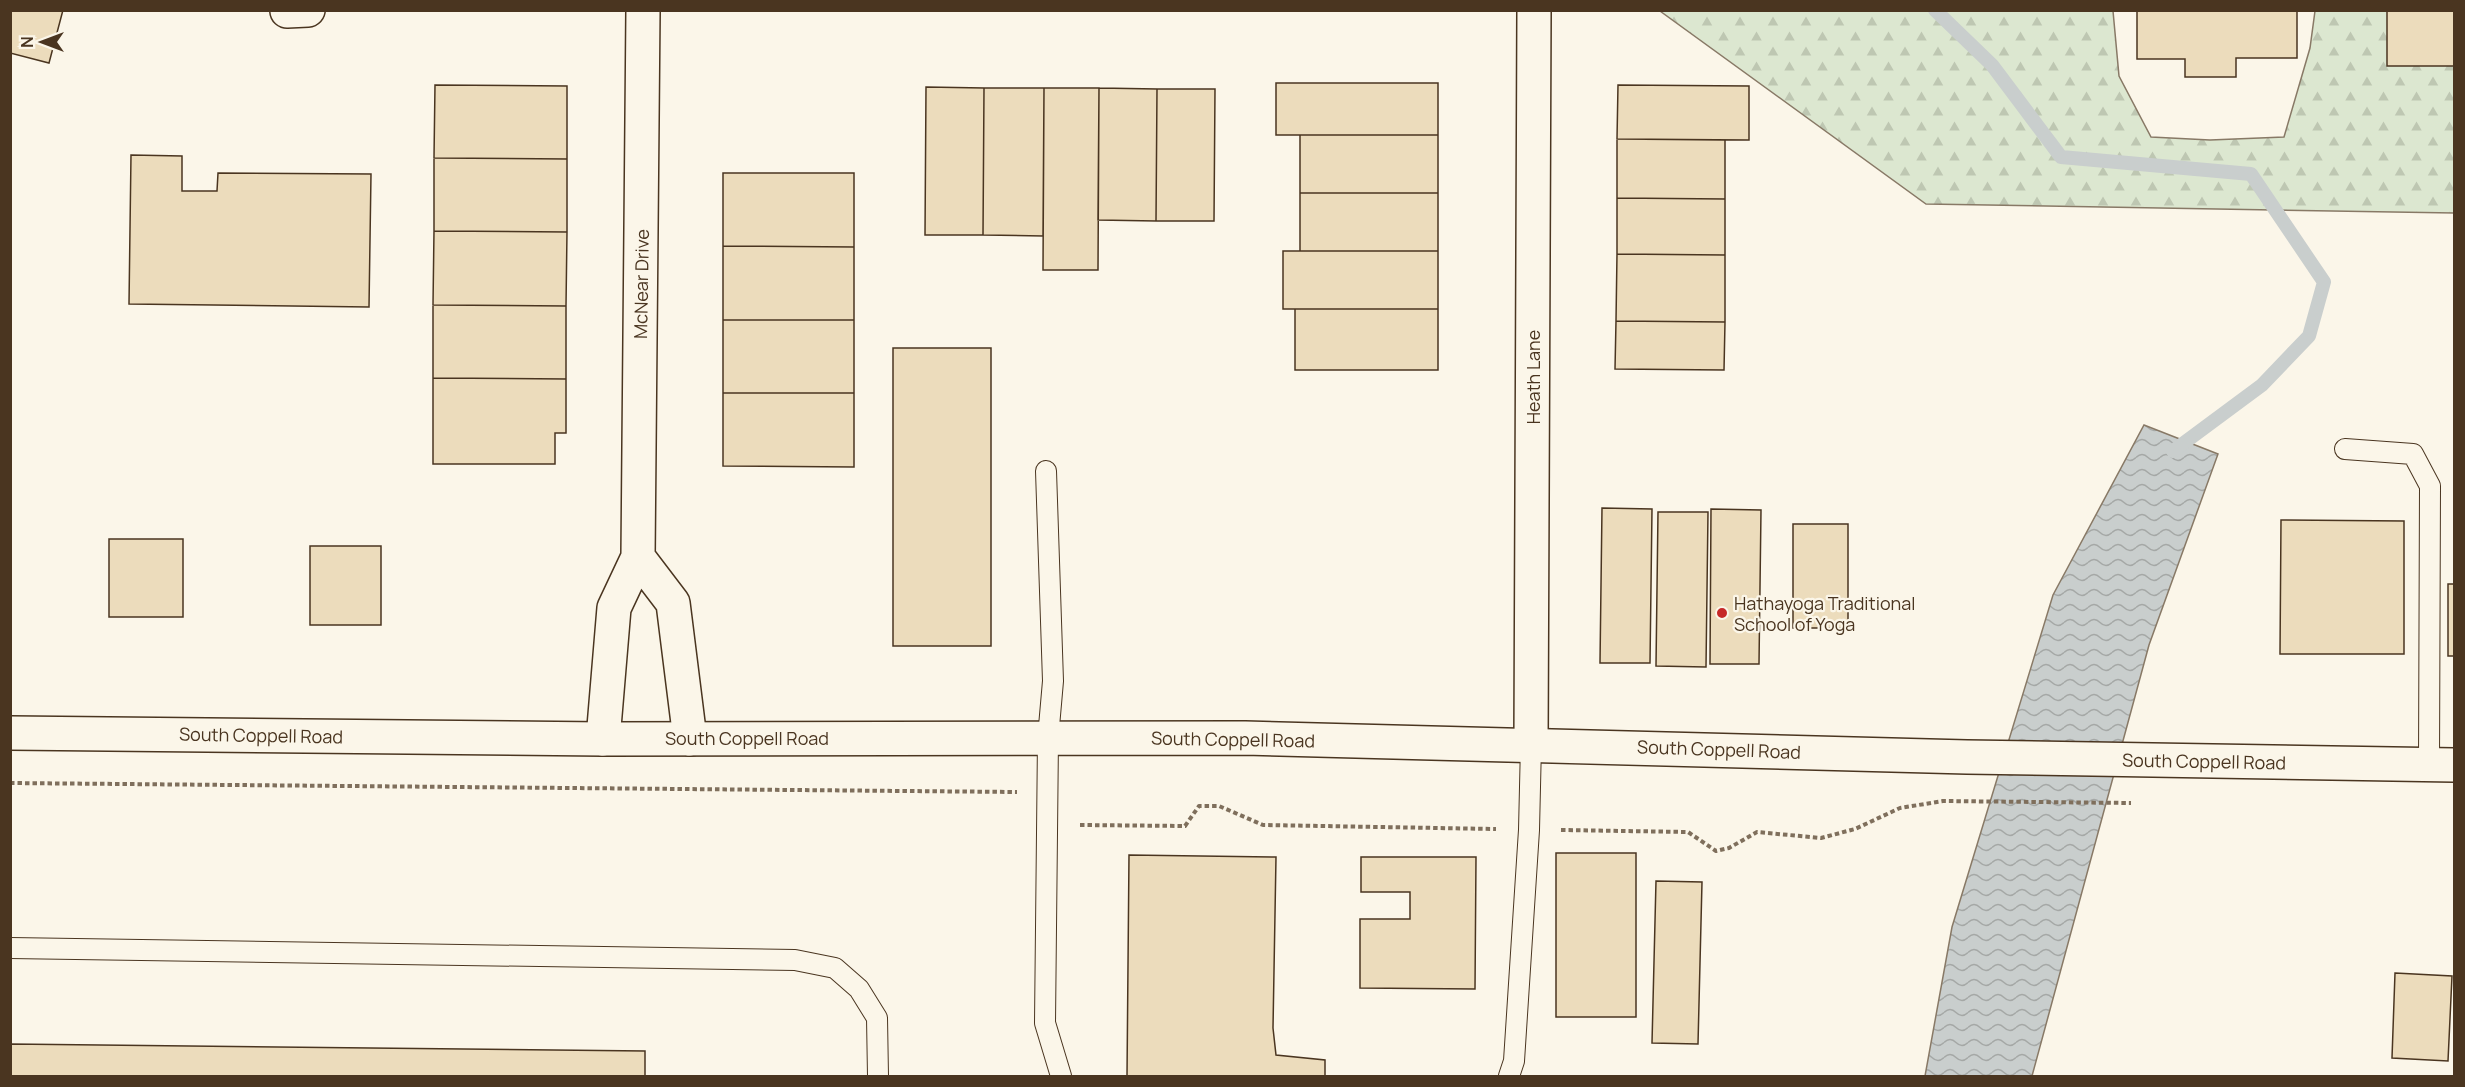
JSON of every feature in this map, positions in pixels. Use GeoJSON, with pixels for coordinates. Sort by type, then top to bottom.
{"type":"FeatureCollection","features":[{"type":"Feature","properties":{"kind":"street"},"geometry":{"type":"LineString","coordinates":[[287,11],[308,10]]}},
{"type":"Feature","properties":{"kind":"street","name":"McNear Drive"},"geometry":{"type":"LineString","coordinates":[[603,739],[614,608],[638,556],[643,10]]}},
{"type":"Feature","properties":{"kind":"street","name":"Heath Lane"},"geometry":{"type":"LineString","coordinates":[[1531,744],[1534,10]]}},
{"type":"Feature","properties":{"kind":"street"},"geometry":{"type":"LineString","coordinates":[[638,556],[673,603],[690,739]]}},
{"type":"Feature","properties":{"kind":"street","name":"South Coppell Road"},"geometry":{"type":"LineString","coordinates":[[10,733],[603,739],[1245,738],[1968,757],[2441,765]]}},
{"type":"Feature","properties":{"kind":"lane"},"geometry":{"type":"LineString","coordinates":[[2345,449],[2413,454],[2430,486],[2441,765]]}},
{"type":"Feature","properties":{"kind":"lane"},"geometry":{"type":"LineString","coordinates":[[1046,471],[1053,681],[1048,738],[1046,1023],[1061,1077]]}},
{"type":"Feature","properties":{"kind":"lane"},"geometry":{"type":"LineString","coordinates":[[1509,1077],[1514,1061],[1529,830],[1531,744]]}},
{"type":"Feature","properties":{"kind":"lane"},"geometry":{"type":"LineString","coordinates":[[10,948],[795,960],[835,968],[859,989],[877,1018],[878,1077]]}},
{"type":"Feature","properties":{"kind":"path"},"geometry":{"type":"LineString","coordinates":[[10,783],[1027,792],[1025,824],[1185,826],[1199,806],[1220,806],[1263,825],[1688,832],[1716,851],[1729,848],[1757,832],[1821,838],[1855,829],[1900,808],[1943,801],[2131,803]]}},
{"type":"Feature","properties":{"kind":"green space"},"geometry":{"type":"Polygon","coordinates":[[[1660,11],[2113,11],[2119,76],[2151,137],[2210,140],[2284,137],[2310,48],[2315,11],[2454,11],[2454,213],[1926,204],[1660,11]]]}},
{"type":"Feature","properties":{"kind":"water"},"geometry":{"type":"Polygon","coordinates":[[[2144,425],[2218,454],[2149,645],[2032,1076],[1925,1076],[1952,927],[2053,595],[2144,425]]]}},
{"type":"Feature","properties":{"kind":"building"},"geometry":{"type":"Polygon","coordinates":[[[10,10],[63,10],[49,63],[10,53],[10,10]]]}},
{"type":"Feature","properties":{"kind":"building"},"geometry":{"type":"Polygon","coordinates":[[[2137,10],[2297,10],[2297,58],[2236,58],[2236,77],[2185,77],[2185,59],[2137,59],[2137,10]]]}},
{"type":"Feature","properties":{"kind":"building"},"geometry":{"type":"Polygon","coordinates":[[[2387,10],[2454,10],[2454,66],[2387,66],[2387,10]]]}},
{"type":"Feature","properties":{"kind":"building"},"geometry":{"type":"Polygon","coordinates":[[[1276,83],[1438,83],[1438,135],[1276,135],[1276,83]]]}},
{"type":"Feature","properties":{"kind":"building"},"geometry":{"type":"Polygon","coordinates":[[[435,85],[567,86],[567,159],[434,158],[435,85]]]}},
{"type":"Feature","properties":{"kind":"building"},"geometry":{"type":"Polygon","coordinates":[[[1618,85],[1749,86],[1749,140],[1617,139],[1618,85]]]}},
{"type":"Feature","properties":{"kind":"building"},"geometry":{"type":"Polygon","coordinates":[[[926,87],[984,88],[983,235],[925,235],[926,87]]]}},
{"type":"Feature","properties":{"kind":"building"},"geometry":{"type":"Polygon","coordinates":[[[984,88],[1044,88],[1043,236],[983,235],[984,88]]]}},
{"type":"Feature","properties":{"kind":"building"},"geometry":{"type":"Polygon","coordinates":[[[1044,88],[1099,88],[1098,270],[1043,270],[1044,88]]]}},
{"type":"Feature","properties":{"kind":"building"},"geometry":{"type":"Polygon","coordinates":[[[1099,88],[1157,89],[1156,221],[1098,220],[1099,88]]]}},
{"type":"Feature","properties":{"kind":"building"},"geometry":{"type":"Polygon","coordinates":[[[1157,89],[1215,89],[1214,221],[1156,221],[1157,89]]]}},
{"type":"Feature","properties":{"kind":"building"},"geometry":{"type":"Polygon","coordinates":[[[1300,135],[1438,135],[1438,193],[1300,193],[1300,135]]]}},
{"type":"Feature","properties":{"kind":"building"},"geometry":{"type":"Polygon","coordinates":[[[1617,139],[1725,140],[1725,199],[1617,198],[1617,139]]]}},
{"type":"Feature","properties":{"kind":"building"},"geometry":{"type":"Polygon","coordinates":[[[131,155],[182,156],[182,191],[217,191],[218,173],[371,174],[369,307],[129,304],[131,155]]]}},
{"type":"Feature","properties":{"kind":"building"},"geometry":{"type":"Polygon","coordinates":[[[434,158],[567,159],[567,232],[434,231],[434,158]]]}},
{"type":"Feature","properties":{"kind":"building"},"geometry":{"type":"Polygon","coordinates":[[[723,173],[854,173],[854,247],[723,246],[723,173]]]}},
{"type":"Feature","properties":{"kind":"building"},"geometry":{"type":"Polygon","coordinates":[[[1300,193],[1438,193],[1438,251],[1300,251],[1300,193]]]}},
{"type":"Feature","properties":{"kind":"building"},"geometry":{"type":"Polygon","coordinates":[[[1617,198],[1725,199],[1725,255],[1617,254],[1617,198]]]}},
{"type":"Feature","properties":{"kind":"building"},"geometry":{"type":"Polygon","coordinates":[[[434,231],[567,232],[566,306],[433,305],[434,231]]]}},
{"type":"Feature","properties":{"kind":"building"},"geometry":{"type":"Polygon","coordinates":[[[723,246],[854,247],[854,320],[723,320],[723,246]]]}},
{"type":"Feature","properties":{"kind":"building"},"geometry":{"type":"Polygon","coordinates":[[[1283,251],[1438,251],[1438,309],[1283,309],[1283,251]]]}},
{"type":"Feature","properties":{"kind":"building"},"geometry":{"type":"Polygon","coordinates":[[[1617,254],[1725,255],[1725,322],[1616,321],[1617,254]]]}},
{"type":"Feature","properties":{"kind":"building"},"geometry":{"type":"Polygon","coordinates":[[[433,305],[566,306],[566,379],[433,378],[433,305]]]}},
{"type":"Feature","properties":{"kind":"building"},"geometry":{"type":"Polygon","coordinates":[[[1295,309],[1438,309],[1438,370],[1295,370],[1295,309]]]}},
{"type":"Feature","properties":{"kind":"building"},"geometry":{"type":"Polygon","coordinates":[[[723,320],[854,320],[854,393],[723,393],[723,320]]]}},
{"type":"Feature","properties":{"kind":"building"},"geometry":{"type":"Polygon","coordinates":[[[1616,321],[1725,322],[1724,370],[1615,369],[1616,321]]]}},
{"type":"Feature","properties":{"kind":"building"},"geometry":{"type":"Polygon","coordinates":[[[893,348],[991,348],[991,646],[893,646],[893,348]]]}},
{"type":"Feature","properties":{"kind":"building"},"geometry":{"type":"Polygon","coordinates":[[[433,378],[566,379],[566,433],[555,433],[555,464],[433,464],[433,378]]]}},
{"type":"Feature","properties":{"kind":"building"},"geometry":{"type":"Polygon","coordinates":[[[723,393],[854,393],[854,467],[723,466],[723,393]]]}},
{"type":"Feature","properties":{"kind":"building"},"geometry":{"type":"Polygon","coordinates":[[[1602,508],[1652,509],[1650,663],[1600,663],[1602,508]]]}},
{"type":"Feature","properties":{"kind":"building"},"geometry":{"type":"Polygon","coordinates":[[[1711,509],[1761,510],[1759,664],[1710,664],[1711,509]]]}},
{"type":"Feature","properties":{"kind":"building"},"geometry":{"type":"Polygon","coordinates":[[[1658,512],[1708,512],[1706,667],[1656,666],[1658,512]]]}},
{"type":"Feature","properties":{"kind":"building"},"geometry":{"type":"Polygon","coordinates":[[[2281,520],[2404,521],[2404,654],[2280,654],[2281,520]]]}},
{"type":"Feature","properties":{"kind":"building"},"geometry":{"type":"Polygon","coordinates":[[[1793,524],[1848,524],[1848,628],[1793,628],[1793,524]]]}},
{"type":"Feature","properties":{"kind":"building"},"geometry":{"type":"Polygon","coordinates":[[[109,539],[183,539],[183,617],[109,617],[109,539]]]}},
{"type":"Feature","properties":{"kind":"building"},"geometry":{"type":"Polygon","coordinates":[[[310,546],[381,546],[381,625],[310,625],[310,546]]]}},
{"type":"Feature","properties":{"kind":"building"},"geometry":{"type":"Polygon","coordinates":[[[2448,584],[2454,584],[2454,656],[2448,656],[2448,584]]]}},
{"type":"Feature","properties":{"kind":"building"},"geometry":{"type":"Polygon","coordinates":[[[1556,853],[1636,853],[1636,1017],[1556,1017],[1556,853]]]}},
{"type":"Feature","properties":{"kind":"building"},"geometry":{"type":"Polygon","coordinates":[[[1129,855],[1276,857],[1273,1028],[1276,1055],[1325,1060],[1325,1076],[1127,1076],[1129,855]]]}},
{"type":"Feature","properties":{"kind":"building"},"geometry":{"type":"Polygon","coordinates":[[[1361,857],[1476,857],[1475,989],[1360,988],[1360,919],[1410,919],[1410,892],[1361,892],[1361,857]]]}},
{"type":"Feature","properties":{"kind":"building"},"geometry":{"type":"Polygon","coordinates":[[[1656,881],[1702,882],[1698,1044],[1652,1043],[1656,881]]]}},
{"type":"Feature","properties":{"kind":"building"},"geometry":{"type":"Polygon","coordinates":[[[2395,973],[2452,976],[2448,1061],[2392,1058],[2395,973]]]}},
{"type":"Feature","properties":{"kind":"building"},"geometry":{"type":"Polygon","coordinates":[[[10,1044],[645,1051],[645,1076],[10,1076],[10,1044]]]}},
{"type":"Feature","properties":{"kind":"waterway"},"geometry":{"type":"LineString","coordinates":[[1935,10],[1992,65],[2061,157],[2251,174],[2324,282],[2309,336],[2262,385],[2173,451]]}},
{"type":"Feature","properties":{"kind":"place","name":"Hathayoga Traditional School of Yoga"},"geometry":{"type":"Point","coordinates":[1722,613]}}]}
